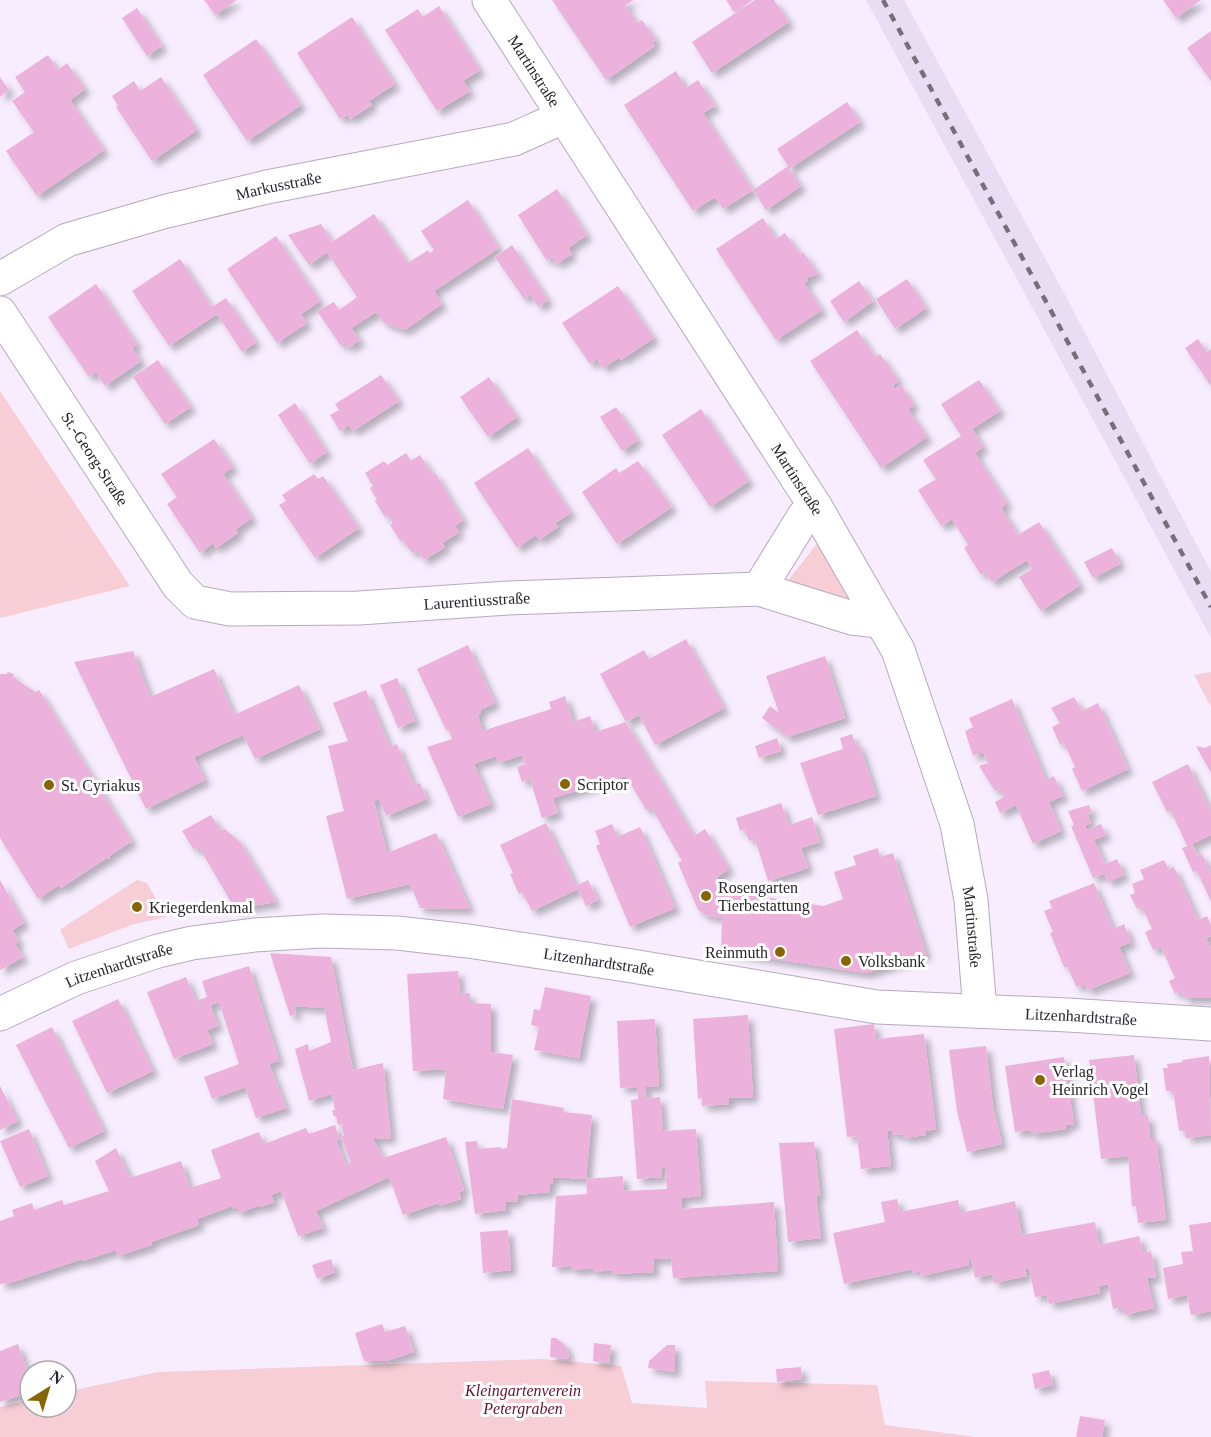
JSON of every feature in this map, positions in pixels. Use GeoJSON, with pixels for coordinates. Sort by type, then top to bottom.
{"type":"FeatureCollection","features":[{"type":"Feature","properties":{"kind":"street","name":"Martinstraße"},"geometry":{"type":"LineString","coordinates":[[489,0],[815,506],[879,621],[898,650],[957,824],[971,900],[980,1011]]}},
{"type":"Feature","properties":{"kind":"street","name":"Markusstraße"},"geometry":{"type":"LineString","coordinates":[[0,279],[67,240],[163,212],[267,187],[514,139],[563,117]]}},
{"type":"Feature","properties":{"kind":"street","name":"St.-Georg-Straße"},"geometry":{"type":"LineString","coordinates":[[0,313],[178,585],[195,602]]}},
{"type":"Feature","properties":{"kind":"street"},"geometry":{"type":"LineString","coordinates":[[759,589],[804,516],[815,506]]}},
{"type":"Feature","properties":{"kind":"street","name":"Laurentiusstraße"},"geometry":{"type":"LineString","coordinates":[[195,602],[230,609],[358,608],[508,598],[759,589],[852,618],[879,621]]}},
{"type":"Feature","properties":{"kind":"street","name":"Litzenhardtstraße"},"geometry":{"type":"LineString","coordinates":[[0,1014],[76,978],[158,951],[255,934],[322,931],[397,933],[468,941],[626,964],[877,1007],[1211,1024]]}},
{"type":"Feature","properties":{"kind":"shaded area"},"geometry":{"type":"Polygon","coordinates":[[[866,0],[904,0],[1063,291],[1211,572],[1211,638],[866,0]]]}},
{"type":"Feature","properties":{"kind":"green space"},"geometry":{"type":"Polygon","coordinates":[[[0,391],[130,586],[0,618],[0,391]]]}},
{"type":"Feature","properties":{"kind":"green space"},"geometry":{"type":"Polygon","coordinates":[[[821,543],[848,598],[791,582],[789,579],[817,544],[821,543]]]}},
{"type":"Feature","properties":{"kind":"green space"},"geometry":{"type":"Polygon","coordinates":[[[1211,672],[1211,707],[1194,675],[1211,672]]]}},
{"type":"Feature","properties":{"kind":"green space"},"geometry":{"type":"Polygon","coordinates":[[[137,880],[147,883],[166,917],[131,925],[69,949],[60,930],[137,880]]]}},
{"type":"Feature","properties":{"kind":"green space","name":"Kleingartenverein Petergraben"},"geometry":{"type":"Polygon","coordinates":[[[542,1359],[621,1366],[632,1403],[707,1408],[705,1381],[877,1385],[885,1425],[976,1437],[0,1437],[0,1407],[18,1403],[18,1419],[78,1419],[78,1389],[158,1372],[542,1359]]]}},
{"type":"Feature","properties":{"kind":"building"},"geometry":{"type":"Polygon","coordinates":[[[204,0],[237,0],[215,15],[204,0]]]}},
{"type":"Feature","properties":{"kind":"building"},"geometry":{"type":"Polygon","coordinates":[[[552,0],[634,0],[625,5],[637,23],[642,20],[656,40],[652,43],[655,46],[606,80],[552,0]]]}},
{"type":"Feature","properties":{"kind":"building"},"geometry":{"type":"Polygon","coordinates":[[[726,0],[753,0],[734,12],[726,0]]]}},
{"type":"Feature","properties":{"kind":"building"},"geometry":{"type":"Polygon","coordinates":[[[755,0],[774,0],[789,22],[712,73],[692,42],[755,0]]]}},
{"type":"Feature","properties":{"kind":"building"},"geometry":{"type":"Polygon","coordinates":[[[1163,0],[1201,0],[1176,18],[1163,0]]]}},
{"type":"Feature","properties":{"kind":"building"},"geometry":{"type":"Polygon","coordinates":[[[439,6],[480,70],[463,81],[470,91],[437,111],[385,30],[418,9],[423,17],[439,6]]]}},
{"type":"Feature","properties":{"kind":"building"},"geometry":{"type":"Polygon","coordinates":[[[137,8],[162,46],[147,56],[122,18],[137,8]]]}},
{"type":"Feature","properties":{"kind":"building"},"geometry":{"type":"Polygon","coordinates":[[[352,17],[395,84],[369,101],[372,105],[350,119],[348,115],[340,119],[297,53],[352,17]]]}},
{"type":"Feature","properties":{"kind":"building"},"geometry":{"type":"Polygon","coordinates":[[[1211,31],[1211,81],[1187,48],[1211,31]]]}},
{"type":"Feature","properties":{"kind":"building"},"geometry":{"type":"Polygon","coordinates":[[[256,39],[301,105],[247,141],[203,75],[256,39]]]}},
{"type":"Feature","properties":{"kind":"building"},"geometry":{"type":"Polygon","coordinates":[[[48,55],[58,70],[67,63],[85,89],[70,100],[104,150],[37,196],[6,151],[34,132],[12,101],[25,92],[15,77],[48,55]]]}},
{"type":"Feature","properties":{"kind":"building"},"geometry":{"type":"Polygon","coordinates":[[[676,71],[686,88],[698,80],[715,106],[703,113],[753,190],[723,209],[715,197],[693,211],[624,105],[676,71]]]}},
{"type":"Feature","properties":{"kind":"building"},"geometry":{"type":"Polygon","coordinates":[[[0,77],[9,90],[0,97],[0,77]]]}},
{"type":"Feature","properties":{"kind":"building"},"geometry":{"type":"Polygon","coordinates":[[[161,77],[197,130],[152,161],[116,107],[118,106],[112,96],[134,81],[140,91],[161,77]]]}},
{"type":"Feature","properties":{"kind":"building"},"geometry":{"type":"Polygon","coordinates":[[[847,102],[860,122],[789,169],[801,186],[766,210],[753,190],[788,166],[777,149],[847,102]]]}},
{"type":"Feature","properties":{"kind":"building"},"geometry":{"type":"Polygon","coordinates":[[[557,189],[587,235],[568,248],[572,254],[556,264],[552,257],[547,261],[518,215],[557,189]]]}},
{"type":"Feature","properties":{"kind":"building"},"geometry":{"type":"Polygon","coordinates":[[[468,200],[499,248],[434,291],[442,304],[405,330],[384,323],[376,312],[351,328],[360,340],[348,348],[345,342],[341,346],[317,311],[334,302],[339,310],[357,297],[327,252],[309,265],[288,235],[321,224],[332,242],[374,214],[408,263],[428,250],[430,253],[434,250],[421,231],[468,200]]]}},
{"type":"Feature","properties":{"kind":"building"},"geometry":{"type":"Polygon","coordinates":[[[763,218],[776,239],[785,233],[800,254],[803,252],[818,274],[806,278],[808,281],[804,283],[822,310],[776,340],[716,249],[763,218]]]}},
{"type":"Feature","properties":{"kind":"building"},"geometry":{"type":"Polygon","coordinates":[[[276,236],[320,301],[301,314],[307,323],[277,343],[227,269],[276,236]]]}},
{"type":"Feature","properties":{"kind":"building"},"geometry":{"type":"Polygon","coordinates":[[[512,245],[548,300],[538,307],[530,294],[524,299],[495,257],[512,245]]]}},
{"type":"Feature","properties":{"kind":"building"},"geometry":{"type":"Polygon","coordinates":[[[180,259],[212,307],[226,298],[256,342],[242,352],[217,314],[169,346],[132,291],[180,259]]]}},
{"type":"Feature","properties":{"kind":"building"},"geometry":{"type":"Polygon","coordinates":[[[907,279],[926,308],[895,329],[876,299],[907,279]]]}},
{"type":"Feature","properties":{"kind":"building"},"geometry":{"type":"Polygon","coordinates":[[[859,281],[873,301],[844,322],[830,301],[859,281]]]}},
{"type":"Feature","properties":{"kind":"building"},"geometry":{"type":"Polygon","coordinates":[[[96,284],[137,344],[132,348],[141,361],[105,386],[96,372],[89,377],[48,317],[96,284]]]}},
{"type":"Feature","properties":{"kind":"building"},"geometry":{"type":"Polygon","coordinates":[[[618,286],[654,338],[621,360],[620,357],[603,368],[597,359],[590,364],[562,323],[618,286]]]}},
{"type":"Feature","properties":{"kind":"building"},"geometry":{"type":"Polygon","coordinates":[[[857,330],[875,357],[880,354],[899,381],[893,385],[895,389],[901,385],[914,405],[908,409],[927,437],[881,468],[810,361],[857,330]]]}},
{"type":"Feature","properties":{"kind":"building"},"geometry":{"type":"Polygon","coordinates":[[[1198,339],[1207,352],[1211,349],[1211,386],[1185,348],[1198,339]]]}},
{"type":"Feature","properties":{"kind":"building"},"geometry":{"type":"Polygon","coordinates":[[[158,360],[191,407],[165,424],[133,377],[158,360]]]}},
{"type":"Feature","properties":{"kind":"building"},"geometry":{"type":"Polygon","coordinates":[[[381,375],[399,401],[353,431],[349,425],[340,431],[330,415],[339,410],[335,404],[381,375]]]}},
{"type":"Feature","properties":{"kind":"building"},"geometry":{"type":"Polygon","coordinates":[[[489,377],[517,417],[488,437],[460,397],[489,377]]]}},
{"type":"Feature","properties":{"kind":"building"},"geometry":{"type":"Polygon","coordinates":[[[979,380],[1000,411],[972,429],[983,447],[975,453],[1007,503],[1001,508],[1018,535],[1039,522],[1080,585],[1041,611],[1019,577],[1032,569],[1027,560],[992,582],[985,572],[981,575],[964,548],[968,545],[952,519],[941,526],[918,490],[936,479],[923,460],[961,436],[941,404],[979,380]]]}},
{"type":"Feature","properties":{"kind":"building"},"geometry":{"type":"Polygon","coordinates":[[[295,403],[327,452],[310,464],[278,415],[295,403]]]}},
{"type":"Feature","properties":{"kind":"building"},"geometry":{"type":"Polygon","coordinates":[[[616,407],[638,440],[622,451],[600,417],[616,407]]]}},
{"type":"Feature","properties":{"kind":"building"},"geometry":{"type":"Polygon","coordinates":[[[701,409],[749,481],[710,507],[662,435],[701,409]]]}},
{"type":"Feature","properties":{"kind":"building"},"geometry":{"type":"Polygon","coordinates":[[[214,439],[233,467],[223,474],[252,518],[236,529],[238,533],[216,548],[213,543],[200,553],[167,504],[177,497],[161,474],[214,439]]]}},
{"type":"Feature","properties":{"kind":"building"},"geometry":{"type":"Polygon","coordinates":[[[528,448],[571,513],[555,523],[558,527],[539,540],[536,535],[517,548],[474,483],[528,448]]]}},
{"type":"Feature","properties":{"kind":"building"},"geometry":{"type":"Polygon","coordinates":[[[406,453],[411,461],[420,455],[432,474],[435,473],[463,520],[455,526],[459,532],[442,543],[445,547],[424,560],[417,550],[412,553],[403,540],[401,542],[390,525],[393,523],[388,516],[385,517],[375,501],[377,500],[370,488],[373,486],[365,473],[384,461],[387,465],[406,453]]]}},
{"type":"Feature","properties":{"kind":"building"},"geometry":{"type":"Polygon","coordinates":[[[638,461],[672,507],[617,544],[582,492],[616,468],[619,473],[638,461]]]}},
{"type":"Feature","properties":{"kind":"building"},"geometry":{"type":"Polygon","coordinates":[[[314,474],[318,479],[323,476],[359,528],[315,558],[279,505],[286,501],[282,495],[314,474]]]}},
{"type":"Feature","properties":{"kind":"building"},"geometry":{"type":"Polygon","coordinates":[[[1112,548],[1120,564],[1093,578],[1084,562],[1112,548]]]}},
{"type":"Feature","properties":{"kind":"building"},"geometry":{"type":"Polygon","coordinates":[[[686,639],[724,708],[655,745],[639,715],[626,722],[600,674],[644,650],[649,659],[686,639]]]}},
{"type":"Feature","properties":{"kind":"building"},"geometry":{"type":"Polygon","coordinates":[[[468,645],[495,703],[480,710],[481,713],[478,715],[482,731],[551,709],[549,702],[565,696],[573,722],[590,716],[595,732],[626,722],[694,836],[705,829],[729,869],[717,877],[724,891],[823,906],[843,899],[834,872],[856,865],[853,856],[878,848],[880,857],[893,853],[926,954],[866,973],[721,951],[722,918],[707,916],[698,910],[678,863],[682,861],[651,807],[646,810],[626,776],[553,798],[558,813],[542,818],[530,779],[522,782],[517,767],[525,764],[522,755],[498,763],[496,756],[474,764],[491,804],[458,817],[427,747],[452,739],[417,669],[468,645]]]}},
{"type":"Feature","properties":{"kind":"building"},"geometry":{"type":"Polygon","coordinates":[[[133,651],[150,697],[214,669],[234,715],[299,685],[320,729],[255,759],[243,735],[194,757],[205,780],[146,809],[74,662],[133,651]]]}},
{"type":"Feature","properties":{"kind":"building"},"geometry":{"type":"Polygon","coordinates":[[[825,656],[845,718],[788,737],[762,718],[770,706],[779,713],[766,676],[825,656]]]}},
{"type":"Feature","properties":{"kind":"building","name":"St. Cyriakus"},"geometry":{"type":"Polygon","coordinates":[[[8,672],[14,674],[13,677],[35,692],[39,690],[132,841],[109,856],[110,858],[61,888],[59,885],[38,899],[0,838],[0,674],[8,672]]]}},
{"type":"Feature","properties":{"kind":"building"},"geometry":{"type":"Polygon","coordinates":[[[397,678],[415,721],[398,728],[380,685],[397,678]]]}},
{"type":"Feature","properties":{"kind":"building"},"geometry":{"type":"Polygon","coordinates":[[[366,690],[390,747],[397,744],[414,785],[420,783],[427,799],[386,816],[379,799],[374,801],[387,853],[436,833],[470,909],[420,908],[410,884],[347,899],[326,816],[344,811],[328,746],[348,741],[333,703],[366,690]]]}},
{"type":"Feature","properties":{"kind":"building"},"geometry":{"type":"Polygon","coordinates":[[[1074,697],[1082,711],[1098,703],[1128,769],[1082,791],[1072,769],[1075,767],[1064,743],[1060,745],[1052,727],[1060,723],[1051,708],[1074,697]]]}},
{"type":"Feature","properties":{"kind":"building"},"geometry":{"type":"Polygon","coordinates":[[[1012,699],[1046,780],[1054,776],[1063,796],[1049,802],[1061,831],[1033,844],[1016,805],[1000,813],[995,802],[1004,797],[1000,789],[995,791],[979,766],[988,763],[983,752],[973,756],[965,731],[973,727],[969,718],[1012,699]]]}},
{"type":"Feature","properties":{"kind":"building"},"geometry":{"type":"Polygon","coordinates":[[[852,734],[856,745],[859,744],[876,796],[818,815],[800,763],[843,749],[840,738],[852,734]]]}},
{"type":"Feature","properties":{"kind":"building"},"geometry":{"type":"Polygon","coordinates":[[[777,738],[781,751],[759,758],[755,746],[777,738]]]}},
{"type":"Feature","properties":{"kind":"building"},"geometry":{"type":"Polygon","coordinates":[[[1211,745],[1211,773],[1196,746],[1205,748],[1211,745]]]}},
{"type":"Feature","properties":{"kind":"building"},"geometry":{"type":"Polygon","coordinates":[[[1188,764],[1211,812],[1211,835],[1192,844],[1198,856],[1202,854],[1211,875],[1211,902],[1197,871],[1193,872],[1182,848],[1187,846],[1171,811],[1167,812],[1152,782],[1188,764]]]}},
{"type":"Feature","properties":{"kind":"building"},"geometry":{"type":"Polygon","coordinates":[[[781,803],[789,825],[812,817],[820,842],[801,848],[808,868],[768,881],[755,839],[749,841],[745,829],[740,831],[736,818],[781,803]]]}},
{"type":"Feature","properties":{"kind":"building"},"geometry":{"type":"Polygon","coordinates":[[[1089,805],[1092,812],[1087,814],[1091,823],[1085,826],[1087,830],[1101,824],[1106,835],[1094,840],[1105,864],[1117,859],[1124,875],[1108,882],[1104,874],[1093,878],[1071,826],[1074,825],[1068,811],[1089,805]]]}},
{"type":"Feature","properties":{"kind":"building"},"geometry":{"type":"Polygon","coordinates":[[[211,815],[221,831],[225,829],[240,842],[276,902],[235,909],[199,847],[194,850],[182,831],[211,815]]]}},
{"type":"Feature","properties":{"kind":"building"},"geometry":{"type":"Polygon","coordinates":[[[546,823],[576,886],[588,880],[598,900],[586,906],[578,889],[532,911],[522,892],[519,894],[510,874],[513,873],[500,845],[546,823]]]}},
{"type":"Feature","properties":{"kind":"building"},"geometry":{"type":"Polygon","coordinates":[[[612,824],[617,837],[640,827],[675,908],[630,927],[596,846],[600,844],[595,831],[612,824]]]}},
{"type":"Feature","properties":{"kind":"building"},"geometry":{"type":"Polygon","coordinates":[[[1164,860],[1169,870],[1174,867],[1198,920],[1207,916],[1211,925],[1211,936],[1206,938],[1211,949],[1211,998],[1185,998],[1181,991],[1175,994],[1169,981],[1175,978],[1161,947],[1153,950],[1145,932],[1152,929],[1142,907],[1137,909],[1130,895],[1135,893],[1132,884],[1144,879],[1140,870],[1164,860]]]}},
{"type":"Feature","properties":{"kind":"building"},"geometry":{"type":"Polygon","coordinates":[[[0,880],[24,923],[12,930],[19,941],[15,944],[23,957],[0,970],[0,880]]]}},
{"type":"Feature","properties":{"kind":"building"},"geometry":{"type":"Polygon","coordinates":[[[1094,883],[1113,929],[1124,924],[1131,942],[1119,947],[1130,973],[1088,990],[1085,984],[1076,987],[1068,967],[1064,967],[1044,911],[1052,908],[1049,901],[1094,883]]]}},
{"type":"Feature","properties":{"kind":"building"},"geometry":{"type":"Polygon","coordinates":[[[270,953],[331,957],[353,1070],[383,1063],[391,1138],[373,1139],[383,1158],[446,1137],[464,1190],[459,1192],[461,1199],[439,1206],[439,1203],[403,1215],[389,1177],[316,1211],[323,1228],[298,1236],[281,1191],[271,1195],[274,1202],[239,1213],[237,1207],[233,1209],[232,1206],[197,1219],[199,1225],[151,1242],[152,1245],[118,1256],[116,1250],[0,1284],[0,1221],[14,1216],[12,1210],[32,1203],[34,1210],[62,1200],[64,1205],[109,1191],[95,1161],[116,1148],[130,1178],[181,1161],[190,1188],[221,1178],[211,1150],[259,1132],[264,1144],[306,1128],[309,1134],[335,1125],[339,1139],[336,1140],[346,1165],[351,1162],[341,1136],[344,1136],[342,1124],[338,1125],[332,1110],[335,1110],[332,1094],[309,1101],[295,1049],[308,1044],[309,1051],[331,1042],[324,1008],[294,1006],[296,1015],[290,1016],[270,953]]]}},
{"type":"Feature","properties":{"kind":"building"},"geometry":{"type":"Polygon","coordinates":[[[249,966],[279,1061],[269,1064],[286,1108],[256,1118],[245,1087],[212,1099],[204,1077],[239,1064],[219,1002],[210,1005],[218,1026],[207,1030],[213,1044],[174,1059],[147,992],[186,977],[196,1001],[207,997],[202,981],[249,966]]]}},
{"type":"Feature","properties":{"kind":"building"},"geometry":{"type":"Polygon","coordinates":[[[458,971],[460,994],[470,993],[470,1003],[491,1004],[491,1052],[513,1055],[503,1109],[443,1099],[446,1069],[413,1071],[407,974],[458,971]]]}},
{"type":"Feature","properties":{"kind":"building"},"geometry":{"type":"Polygon","coordinates":[[[545,987],[591,996],[579,1058],[534,1050],[539,1027],[531,1025],[534,1009],[540,1010],[545,987]]]}},
{"type":"Feature","properties":{"kind":"building"},"geometry":{"type":"Polygon","coordinates":[[[118,999],[153,1071],[107,1093],[72,1021],[118,999]]]}},
{"type":"Feature","properties":{"kind":"building"},"geometry":{"type":"Polygon","coordinates":[[[748,1015],[753,1097],[729,1098],[729,1104],[702,1106],[702,1098],[698,1099],[693,1019],[748,1015]]]}},
{"type":"Feature","properties":{"kind":"building"},"geometry":{"type":"Polygon","coordinates":[[[655,1019],[659,1086],[645,1087],[646,1099],[660,1097],[663,1131],[696,1129],[701,1196],[681,1198],[682,1209],[774,1202],[778,1271],[673,1278],[671,1258],[653,1259],[654,1272],[612,1274],[612,1270],[593,1272],[593,1268],[572,1270],[571,1266],[552,1267],[556,1196],[587,1194],[586,1179],[623,1176],[624,1191],[667,1189],[665,1168],[661,1168],[662,1177],[637,1179],[631,1100],[638,1099],[637,1087],[620,1088],[617,1021],[655,1019]]]}},
{"type":"Feature","properties":{"kind":"building"},"geometry":{"type":"Polygon","coordinates":[[[874,1024],[876,1039],[924,1034],[936,1129],[926,1131],[926,1135],[903,1138],[903,1134],[892,1135],[892,1130],[887,1131],[891,1166],[861,1169],[857,1136],[847,1137],[834,1029],[874,1024]]]}},
{"type":"Feature","properties":{"kind":"building"},"geometry":{"type":"Polygon","coordinates":[[[52,1027],[104,1131],[69,1148],[16,1045],[52,1027]]]}},
{"type":"Feature","properties":{"kind":"building"},"geometry":{"type":"Polygon","coordinates":[[[986,1046],[993,1107],[1002,1144],[967,1152],[957,1111],[949,1050],[986,1046]]]}},
{"type":"Feature","properties":{"kind":"building"},"geometry":{"type":"Polygon","coordinates":[[[1134,1055],[1141,1116],[1148,1115],[1150,1138],[1156,1138],[1166,1220],[1138,1223],[1136,1206],[1132,1207],[1128,1156],[1101,1159],[1089,1060],[1134,1055]]]}},
{"type":"Feature","properties":{"kind":"building"},"geometry":{"type":"Polygon","coordinates":[[[1209,1056],[1211,1135],[1186,1138],[1186,1130],[1179,1131],[1173,1091],[1166,1091],[1163,1068],[1168,1068],[1167,1064],[1183,1062],[1182,1060],[1209,1056]]]}},
{"type":"Feature","properties":{"kind":"building"},"geometry":{"type":"Polygon","coordinates":[[[1064,1057],[1074,1124],[1065,1125],[1066,1129],[1032,1134],[1031,1130],[1015,1132],[1005,1066],[1064,1057]]]}},
{"type":"Feature","properties":{"kind":"building"},"geometry":{"type":"Polygon","coordinates":[[[0,1086],[18,1121],[0,1130],[0,1086]]]}},
{"type":"Feature","properties":{"kind":"building"},"geometry":{"type":"Polygon","coordinates":[[[512,1099],[564,1108],[563,1112],[592,1115],[586,1179],[552,1177],[553,1184],[549,1184],[550,1192],[517,1195],[518,1201],[505,1202],[506,1210],[475,1214],[465,1142],[477,1141],[478,1149],[507,1148],[512,1099]]]}},
{"type":"Feature","properties":{"kind":"building"},"geometry":{"type":"Polygon","coordinates":[[[29,1129],[48,1176],[20,1187],[0,1141],[29,1129]]]}},
{"type":"Feature","properties":{"kind":"building"},"geometry":{"type":"Polygon","coordinates":[[[814,1142],[820,1196],[816,1195],[821,1238],[788,1242],[779,1143],[814,1142]]]}},
{"type":"Feature","properties":{"kind":"building"},"geometry":{"type":"Polygon","coordinates":[[[897,1199],[900,1212],[958,1200],[961,1213],[1015,1201],[1022,1235],[1095,1222],[1099,1245],[1139,1236],[1143,1253],[1151,1251],[1156,1277],[1147,1278],[1154,1308],[1124,1315],[1122,1307],[1113,1309],[1108,1284],[1099,1286],[1100,1293],[1049,1304],[1047,1295],[1035,1297],[1029,1268],[1025,1269],[1027,1276],[994,1283],[992,1274],[975,1278],[971,1259],[968,1260],[969,1265],[921,1276],[920,1271],[913,1273],[912,1269],[844,1284],[833,1233],[885,1222],[881,1202],[897,1199]]]}},
{"type":"Feature","properties":{"kind":"building"},"geometry":{"type":"Polygon","coordinates":[[[1211,1222],[1211,1311],[1191,1315],[1187,1295],[1168,1299],[1163,1268],[1183,1264],[1181,1252],[1193,1251],[1189,1225],[1211,1222]]]}},
{"type":"Feature","properties":{"kind":"building"},"geometry":{"type":"Polygon","coordinates":[[[508,1230],[511,1270],[483,1273],[480,1232],[508,1230]]]}},
{"type":"Feature","properties":{"kind":"building"},"geometry":{"type":"Polygon","coordinates":[[[331,1259],[335,1272],[317,1279],[312,1265],[331,1259]]]}},
{"type":"Feature","properties":{"kind":"building"},"geometry":{"type":"Polygon","coordinates":[[[382,1324],[385,1332],[405,1326],[414,1352],[387,1361],[364,1361],[355,1333],[382,1324]]]}},
{"type":"Feature","properties":{"kind":"building"},"geometry":{"type":"Polygon","coordinates":[[[551,1338],[556,1338],[564,1344],[569,1359],[550,1357],[551,1338]]]}},
{"type":"Feature","properties":{"kind":"building"},"geometry":{"type":"Polygon","coordinates":[[[594,1343],[611,1345],[609,1363],[593,1361],[594,1343]]]}},
{"type":"Feature","properties":{"kind":"building"},"geometry":{"type":"Polygon","coordinates":[[[18,1344],[23,1359],[18,1359],[18,1396],[0,1402],[0,1351],[18,1344]]]}},
{"type":"Feature","properties":{"kind":"building"},"geometry":{"type":"Polygon","coordinates":[[[667,1345],[675,1345],[675,1372],[648,1368],[649,1361],[667,1345]]]}},
{"type":"Feature","properties":{"kind":"building"},"geometry":{"type":"Polygon","coordinates":[[[801,1367],[802,1379],[777,1382],[776,1369],[801,1367]]]}},
{"type":"Feature","properties":{"kind":"building"},"geometry":{"type":"Polygon","coordinates":[[[1049,1370],[1053,1385],[1035,1389],[1032,1374],[1049,1370]]]}},
{"type":"Feature","properties":{"kind":"building"},"geometry":{"type":"Polygon","coordinates":[[[1080,1416],[1105,1420],[1102,1437],[1076,1437],[1080,1416]]]}},
{"type":"Feature","properties":{"kind":"railway"},"geometry":{"type":"LineString","coordinates":[[883,0],[1211,607]]}},
{"type":"Feature","properties":{"kind":"place","name":"Scriptor"},"geometry":{"type":"Point","coordinates":[565,784]}},
{"type":"Feature","properties":{"kind":"place","name":"St. Cyriakus"},"geometry":{"type":"Point","coordinates":[49,785]}},
{"type":"Feature","properties":{"kind":"place","name":"Rosengarten Tierbestattung"},"geometry":{"type":"Point","coordinates":[706,896]}},
{"type":"Feature","properties":{"kind":"place","name":"Kriegerdenkmal"},"geometry":{"type":"Point","coordinates":[137,907]}},
{"type":"Feature","properties":{"kind":"place","name":"Reinmuth"},"geometry":{"type":"Point","coordinates":[780,952]}},
{"type":"Feature","properties":{"kind":"place","name":"Volksbank"},"geometry":{"type":"Point","coordinates":[846,961]}},
{"type":"Feature","properties":{"kind":"place","name":"Verlag Heinrich Vogel"},"geometry":{"type":"Point","coordinates":[1040,1080]}}]}
